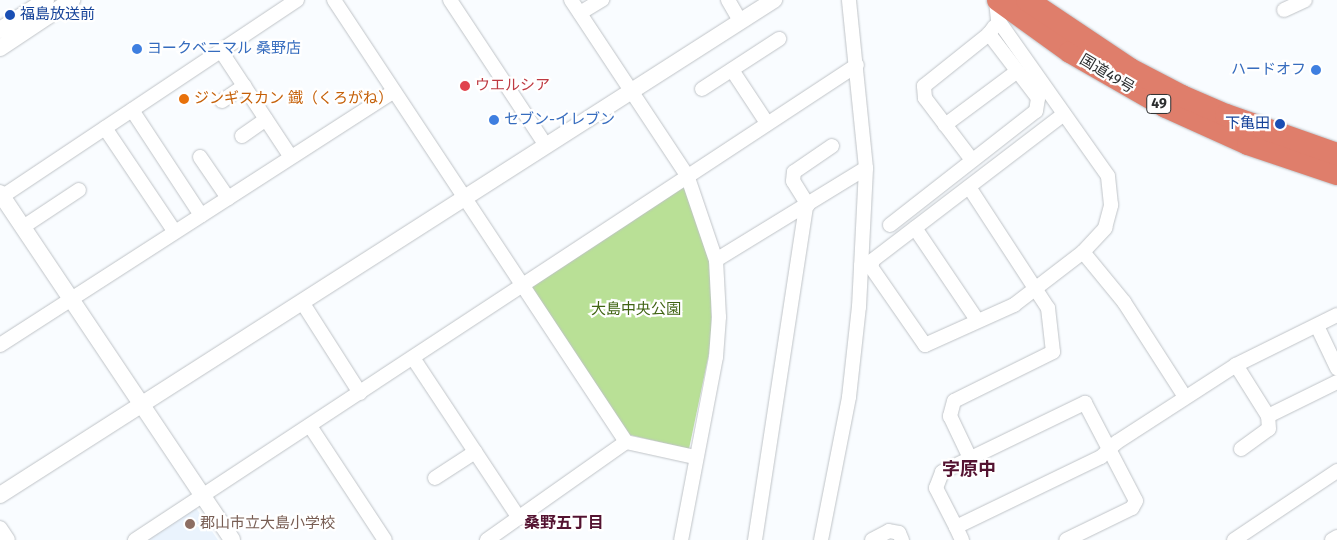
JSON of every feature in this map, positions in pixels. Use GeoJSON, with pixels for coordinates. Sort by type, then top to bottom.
{"type":"FeatureCollection","features":[{"type":"Feature","properties":{"kind":"highway","name":"国道49号"},"geometry":{"type":"LineString","coordinates":[[1027,0],[1100,50],[1182,96],[1226,116],[1337,154]]}},
{"type":"Feature","properties":{"kind":"highway","name":"国道49号"},"geometry":{"type":"LineString","coordinates":[[998,6],[1070,52],[1166,107],[1248,144],[1337,174]]}},
{"type":"Feature","properties":{"kind":"street"},"geometry":{"type":"LineString","coordinates":[[0,30],[46,0]]}},
{"type":"Feature","properties":{"kind":"street"},"geometry":{"type":"LineString","coordinates":[[0,48],[72,0]]}},
{"type":"Feature","properties":{"kind":"street"},"geometry":{"type":"LineString","coordinates":[[232,540],[140,405],[72,298],[1,196],[298,0]]}},
{"type":"Feature","properties":{"kind":"street"},"geometry":{"type":"LineString","coordinates":[[334,0],[626,442],[695,457]]}},
{"type":"Feature","properties":{"kind":"street"},"geometry":{"type":"LineString","coordinates":[[450,0],[545,144]]}},
{"type":"Feature","properties":{"kind":"street"},"geometry":{"type":"LineString","coordinates":[[571,0],[687,176],[716,260],[719,317],[716,349],[681,540]]}},
{"type":"Feature","properties":{"kind":"street"},"geometry":{"type":"LineString","coordinates":[[580,13],[602,0]]}},
{"type":"Feature","properties":{"kind":"street"},"geometry":{"type":"LineString","coordinates":[[728,0],[740,21]]}},
{"type":"Feature","properties":{"kind":"street"},"geometry":{"type":"LineString","coordinates":[[0,495],[629,90],[774,0]]}},
{"type":"Feature","properties":{"kind":"street"},"geometry":{"type":"LineString","coordinates":[[820,540],[849,397],[866,266],[866,168],[849,0]]}},
{"type":"Feature","properties":{"kind":"street"},"geometry":{"type":"LineString","coordinates":[[1284,10],[1305,0]]}},
{"type":"Feature","properties":{"kind":"street"},"geometry":{"type":"LineString","coordinates":[[972,160],[925,98],[924,86],[989,34],[998,6]]}},
{"type":"Feature","properties":{"kind":"street"},"geometry":{"type":"LineString","coordinates":[[866,266],[925,344],[1014,305],[1082,252],[1105,228],[1110,217],[1112,193],[1104,168],[1064,114],[998,6]]}},
{"type":"Feature","properties":{"kind":"street"},"geometry":{"type":"LineString","coordinates":[[890,225],[1036,111],[1038,98],[1016,72],[989,34]]}},
{"type":"Feature","properties":{"kind":"street"},"geometry":{"type":"LineString","coordinates":[[702,89],[779,40]]}},
{"type":"Feature","properties":{"kind":"street"},"geometry":{"type":"LineString","coordinates":[[221,51],[291,157]]}},
{"type":"Feature","properties":{"kind":"street"},"geometry":{"type":"LineString","coordinates":[[136,540],[857,66]]}},
{"type":"Feature","properties":{"kind":"street"},"geometry":{"type":"LineString","coordinates":[[732,70],[767,124]]}},
{"type":"Feature","properties":{"kind":"street"},"geometry":{"type":"LineString","coordinates":[[945,125],[1016,72]]}},
{"type":"Feature","properties":{"kind":"street"},"geometry":{"type":"LineString","coordinates":[[222,101],[244,86]]}},
{"type":"Feature","properties":{"kind":"street"},"geometry":{"type":"LineString","coordinates":[[0,345],[393,92]]}},
{"type":"Feature","properties":{"kind":"street"},"geometry":{"type":"LineString","coordinates":[[132,110],[201,215]]}},
{"type":"Feature","properties":{"kind":"street"},"geometry":{"type":"LineString","coordinates":[[866,266],[1064,114]]}},
{"type":"Feature","properties":{"kind":"street"},"geometry":{"type":"LineString","coordinates":[[242,136],[266,120]]}},
{"type":"Feature","properties":{"kind":"street"},"geometry":{"type":"LineString","coordinates":[[105,128],[175,232]]}},
{"type":"Feature","properties":{"kind":"street"},"geometry":{"type":"LineString","coordinates":[[755,540],[807,206],[793,181],[794,172],[832,146]]}},
{"type":"Feature","properties":{"kind":"street"},"geometry":{"type":"LineString","coordinates":[[200,157],[228,198]]}},
{"type":"Feature","properties":{"kind":"street"},"geometry":{"type":"LineString","coordinates":[[716,260],[807,206],[866,168]]}},
{"type":"Feature","properties":{"kind":"street"},"geometry":{"type":"LineString","coordinates":[[969,186],[1048,308],[1053,352],[954,401],[950,416],[970,458]]}},
{"type":"Feature","properties":{"kind":"street"},"geometry":{"type":"LineString","coordinates":[[23,227],[79,190]]}},
{"type":"Feature","properties":{"kind":"street"},"geometry":{"type":"LineString","coordinates":[[915,228],[977,320]]}},
{"type":"Feature","properties":{"kind":"street"},"geometry":{"type":"LineString","coordinates":[[1082,252],[1124,302],[1185,397]]}},
{"type":"Feature","properties":{"kind":"street"},"geometry":{"type":"LineString","coordinates":[[302,302],[360,392]]}},
{"type":"Feature","properties":{"kind":"street"},"geometry":{"type":"LineString","coordinates":[[956,527],[1101,457],[1110,448],[1236,365],[1337,315]]}},
{"type":"Feature","properties":{"kind":"street"},"geometry":{"type":"LineString","coordinates":[[1317,326],[1337,368]]}},
{"type":"Feature","properties":{"kind":"street"},"geometry":{"type":"LineString","coordinates":[[413,358],[519,518]]}},
{"type":"Feature","properties":{"kind":"street"},"geometry":{"type":"LineString","coordinates":[[1236,365],[1268,416],[1269,429],[1241,449]]}},
{"type":"Feature","properties":{"kind":"street"},"geometry":{"type":"LineString","coordinates":[[1268,416],[1337,382]]}},
{"type":"Feature","properties":{"kind":"street"},"geometry":{"type":"LineString","coordinates":[[962,540],[936,488],[942,472],[1086,403],[1136,501],[1132,508],[1092,534],[1066,540]]}},
{"type":"Feature","properties":{"kind":"street"},"geometry":{"type":"LineString","coordinates":[[310,426],[385,540]]}},
{"type":"Feature","properties":{"kind":"street"},"geometry":{"type":"LineString","coordinates":[[487,540],[626,442]]}},
{"type":"Feature","properties":{"kind":"street"},"geometry":{"type":"LineString","coordinates":[[435,478],[475,452]]}},
{"type":"Feature","properties":{"kind":"street"},"geometry":{"type":"LineString","coordinates":[[1234,540],[1337,471]]}},
{"type":"Feature","properties":{"kind":"street"},"geometry":{"type":"LineString","coordinates":[[0,528],[8,540]]}},
{"type":"Feature","properties":{"kind":"street"},"geometry":{"type":"LineString","coordinates":[[872,540],[889,531],[899,533],[902,540]]}},
{"type":"Feature","properties":{"kind":"street"},"geometry":{"type":"LineString","coordinates":[[1332,540],[1337,537]]}},
{"type":"Feature","properties":{"kind":"shaded area","name":"郡山市立大島小学校"},"geometry":{"type":"Polygon","coordinates":[[[196,508],[218,540],[147,540],[196,508]]]}},
{"type":"Feature","properties":{"kind":"green space","name":"大島中央公園"},"geometry":{"type":"Polygon","coordinates":[[[685,184],[710,261],[712,339],[689,449],[630,435],[530,288],[685,184]]]}},
{"type":"Feature","properties":{"kind":"place","name":"福島放送前"},"geometry":{"type":"Point","coordinates":[10,15]}},
{"type":"Feature","properties":{"kind":"place","name":"ヨークベニマル 桑野店"},"geometry":{"type":"Point","coordinates":[137,49]}},
{"type":"Feature","properties":{"kind":"place","name":"ハードオフ"},"geometry":{"type":"Point","coordinates":[1316,70]}},
{"type":"Feature","properties":{"kind":"place","name":"ウエルシア"},"geometry":{"type":"Point","coordinates":[465,86]}},
{"type":"Feature","properties":{"kind":"place","name":"ジンギスカン 鐡（くろがね）"},"geometry":{"type":"Point","coordinates":[184,99]}},
{"type":"Feature","properties":{"kind":"place","name":"セブン-イレブン"},"geometry":{"type":"Point","coordinates":[494,120]}},
{"type":"Feature","properties":{"kind":"place","name":"下亀田"},"geometry":{"type":"Point","coordinates":[1280,124]}},
{"type":"Feature","properties":{"kind":"place","name":"郡山市立大島小学校"},"geometry":{"type":"Point","coordinates":[190,524]}},
{"type":"Feature","properties":{"kind":"district","name":"字原中"},"geometry":{"type":"Point","coordinates":[969,469]}},
{"type":"Feature","properties":{"kind":"district","name":"桑野五丁目"},"geometry":{"type":"Point","coordinates":[564,523]}}]}
